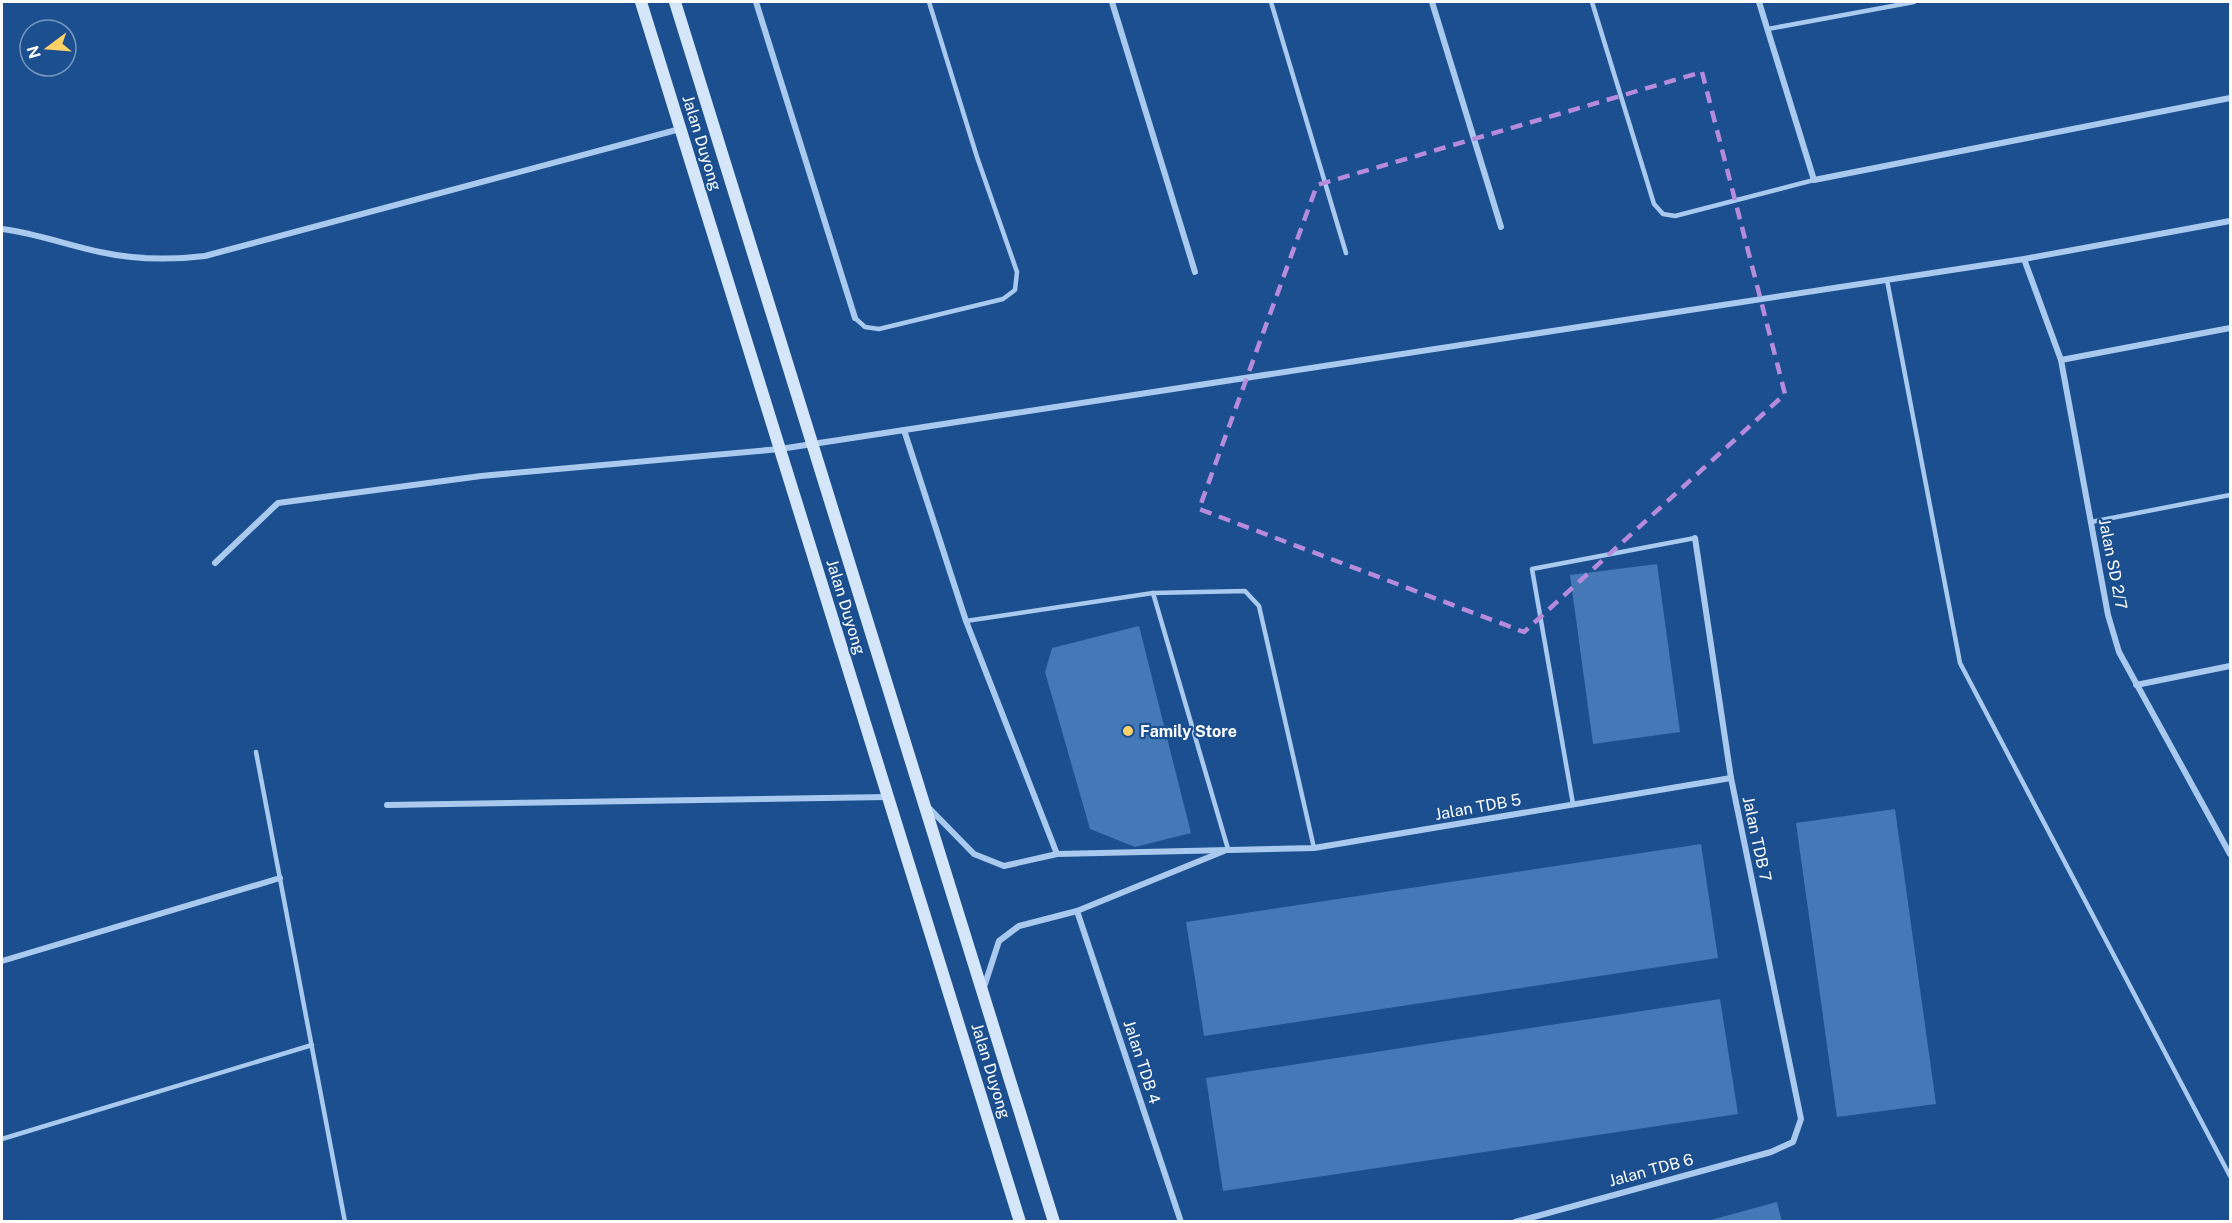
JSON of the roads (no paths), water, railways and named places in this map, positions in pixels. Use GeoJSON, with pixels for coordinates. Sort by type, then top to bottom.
{"type":"FeatureCollection","features":[{"type":"Feature","properties":{"kind":"main road","name":"Jalan Duyong"},"geometry":{"type":"LineString","coordinates":[[641,2],[1020,1221]]}},
{"type":"Feature","properties":{"kind":"main road","name":"Jalan Duyong"},"geometry":{"type":"LineString","coordinates":[[675,2],[1054,1221]]}},
{"type":"Feature","properties":{"kind":"street"},"geometry":{"type":"LineString","coordinates":[[756,2],[855,318]]}},
{"type":"Feature","properties":{"kind":"street"},"geometry":{"type":"LineString","coordinates":[[1112,2],[1195,272]]}},
{"type":"Feature","properties":{"kind":"street"},"geometry":{"type":"LineString","coordinates":[[1431,2],[1501,226]]}},
{"type":"Feature","properties":{"kind":"street"},"geometry":{"type":"LineString","coordinates":[[1759,2],[1814,180],[2230,98]]}},
{"type":"Feature","properties":{"kind":"street"},"geometry":{"type":"LineString","coordinates":[[2,229],[101,253],[134,258],[169,260],[206,256],[680,129]]}},
{"type":"Feature","properties":{"kind":"street"},"geometry":{"type":"LineString","coordinates":[[215,563],[278,503],[481,476],[780,450],[2024,259],[2230,221]]}},
{"type":"Feature","properties":{"kind":"street","name":"Jalan SD 2/7"},"geometry":{"type":"LineString","coordinates":[[2024,259],[2061,360],[2108,615],[2119,652],[2230,854]]}},
{"type":"Feature","properties":{"kind":"street"},"geometry":{"type":"LineString","coordinates":[[2061,360],[2230,328]]}},
{"type":"Feature","properties":{"kind":"street"},"geometry":{"type":"LineString","coordinates":[[904,430],[966,621],[1057,855]]}},
{"type":"Feature","properties":{"kind":"street","name":"Jalan TDB 7"},"geometry":{"type":"LineString","coordinates":[[1695,538],[1731,778],[1801,1119],[1793,1142]]}},
{"type":"Feature","properties":{"kind":"street"},"geometry":{"type":"LineString","coordinates":[[2136,685],[2230,666]]}},
{"type":"Feature","properties":{"kind":"street","name":"Jalan TDB 5"},"geometry":{"type":"LineString","coordinates":[[924,803],[974,854],[1004,866],[1057,855],[1314,848],[1731,778]]}},
{"type":"Feature","properties":{"kind":"street"},"geometry":{"type":"LineString","coordinates":[[387,805],[888,796]]}},
{"type":"Feature","properties":{"kind":"street"},"geometry":{"type":"LineString","coordinates":[[982,992],[999,941],[1019,926],[1077,911],[1228,849]]}},
{"type":"Feature","properties":{"kind":"street"},"geometry":{"type":"LineString","coordinates":[[2,961],[280,878]]}},
{"type":"Feature","properties":{"kind":"street","name":"Jalan TDB 4"},"geometry":{"type":"LineString","coordinates":[[1077,911],[1181,1221]]}},
{"type":"Feature","properties":{"kind":"street","name":"Jalan TDB 6"},"geometry":{"type":"LineString","coordinates":[[1515,1221],[1772,1152],[1793,1142]]}},
{"type":"Feature","properties":{"kind":"lane"},"geometry":{"type":"LineString","coordinates":[[855,318],[865,327],[879,328],[1003,299],[1015,290],[1017,272],[977,157],[929,2]]}},
{"type":"Feature","properties":{"kind":"lane"},"geometry":{"type":"LineString","coordinates":[[1271,2],[1346,253]]}},
{"type":"Feature","properties":{"kind":"lane"},"geometry":{"type":"LineString","coordinates":[[1592,2],[1654,204],[1663,214],[1675,216],[1814,180]]}},
{"type":"Feature","properties":{"kind":"lane"},"geometry":{"type":"LineString","coordinates":[[1768,29],[1914,2]]}},
{"type":"Feature","properties":{"kind":"lane"},"geometry":{"type":"LineString","coordinates":[[1887,280],[1960,663],[2230,1176]]}},
{"type":"Feature","properties":{"kind":"lane"},"geometry":{"type":"LineString","coordinates":[[2091,522],[2230,495]]}},
{"type":"Feature","properties":{"kind":"lane"},"geometry":{"type":"LineString","coordinates":[[1573,804],[1532,569],[1695,538]]}},
{"type":"Feature","properties":{"kind":"lane"},"geometry":{"type":"LineString","coordinates":[[966,621],[1153,593],[1245,591],[1259,606],[1314,848]]}},
{"type":"Feature","properties":{"kind":"lane"},"geometry":{"type":"LineString","coordinates":[[1153,593],[1228,849]]}},
{"type":"Feature","properties":{"kind":"lane"},"geometry":{"type":"LineString","coordinates":[[256,753],[345,1221]]}},
{"type":"Feature","properties":{"kind":"lane"},"geometry":{"type":"LineString","coordinates":[[2,1139],[312,1045]]}},
{"type":"Feature","properties":{"kind":"place","name":"Family Store"},"geometry":{"type":"Point","coordinates":[1128,731]}}]}
